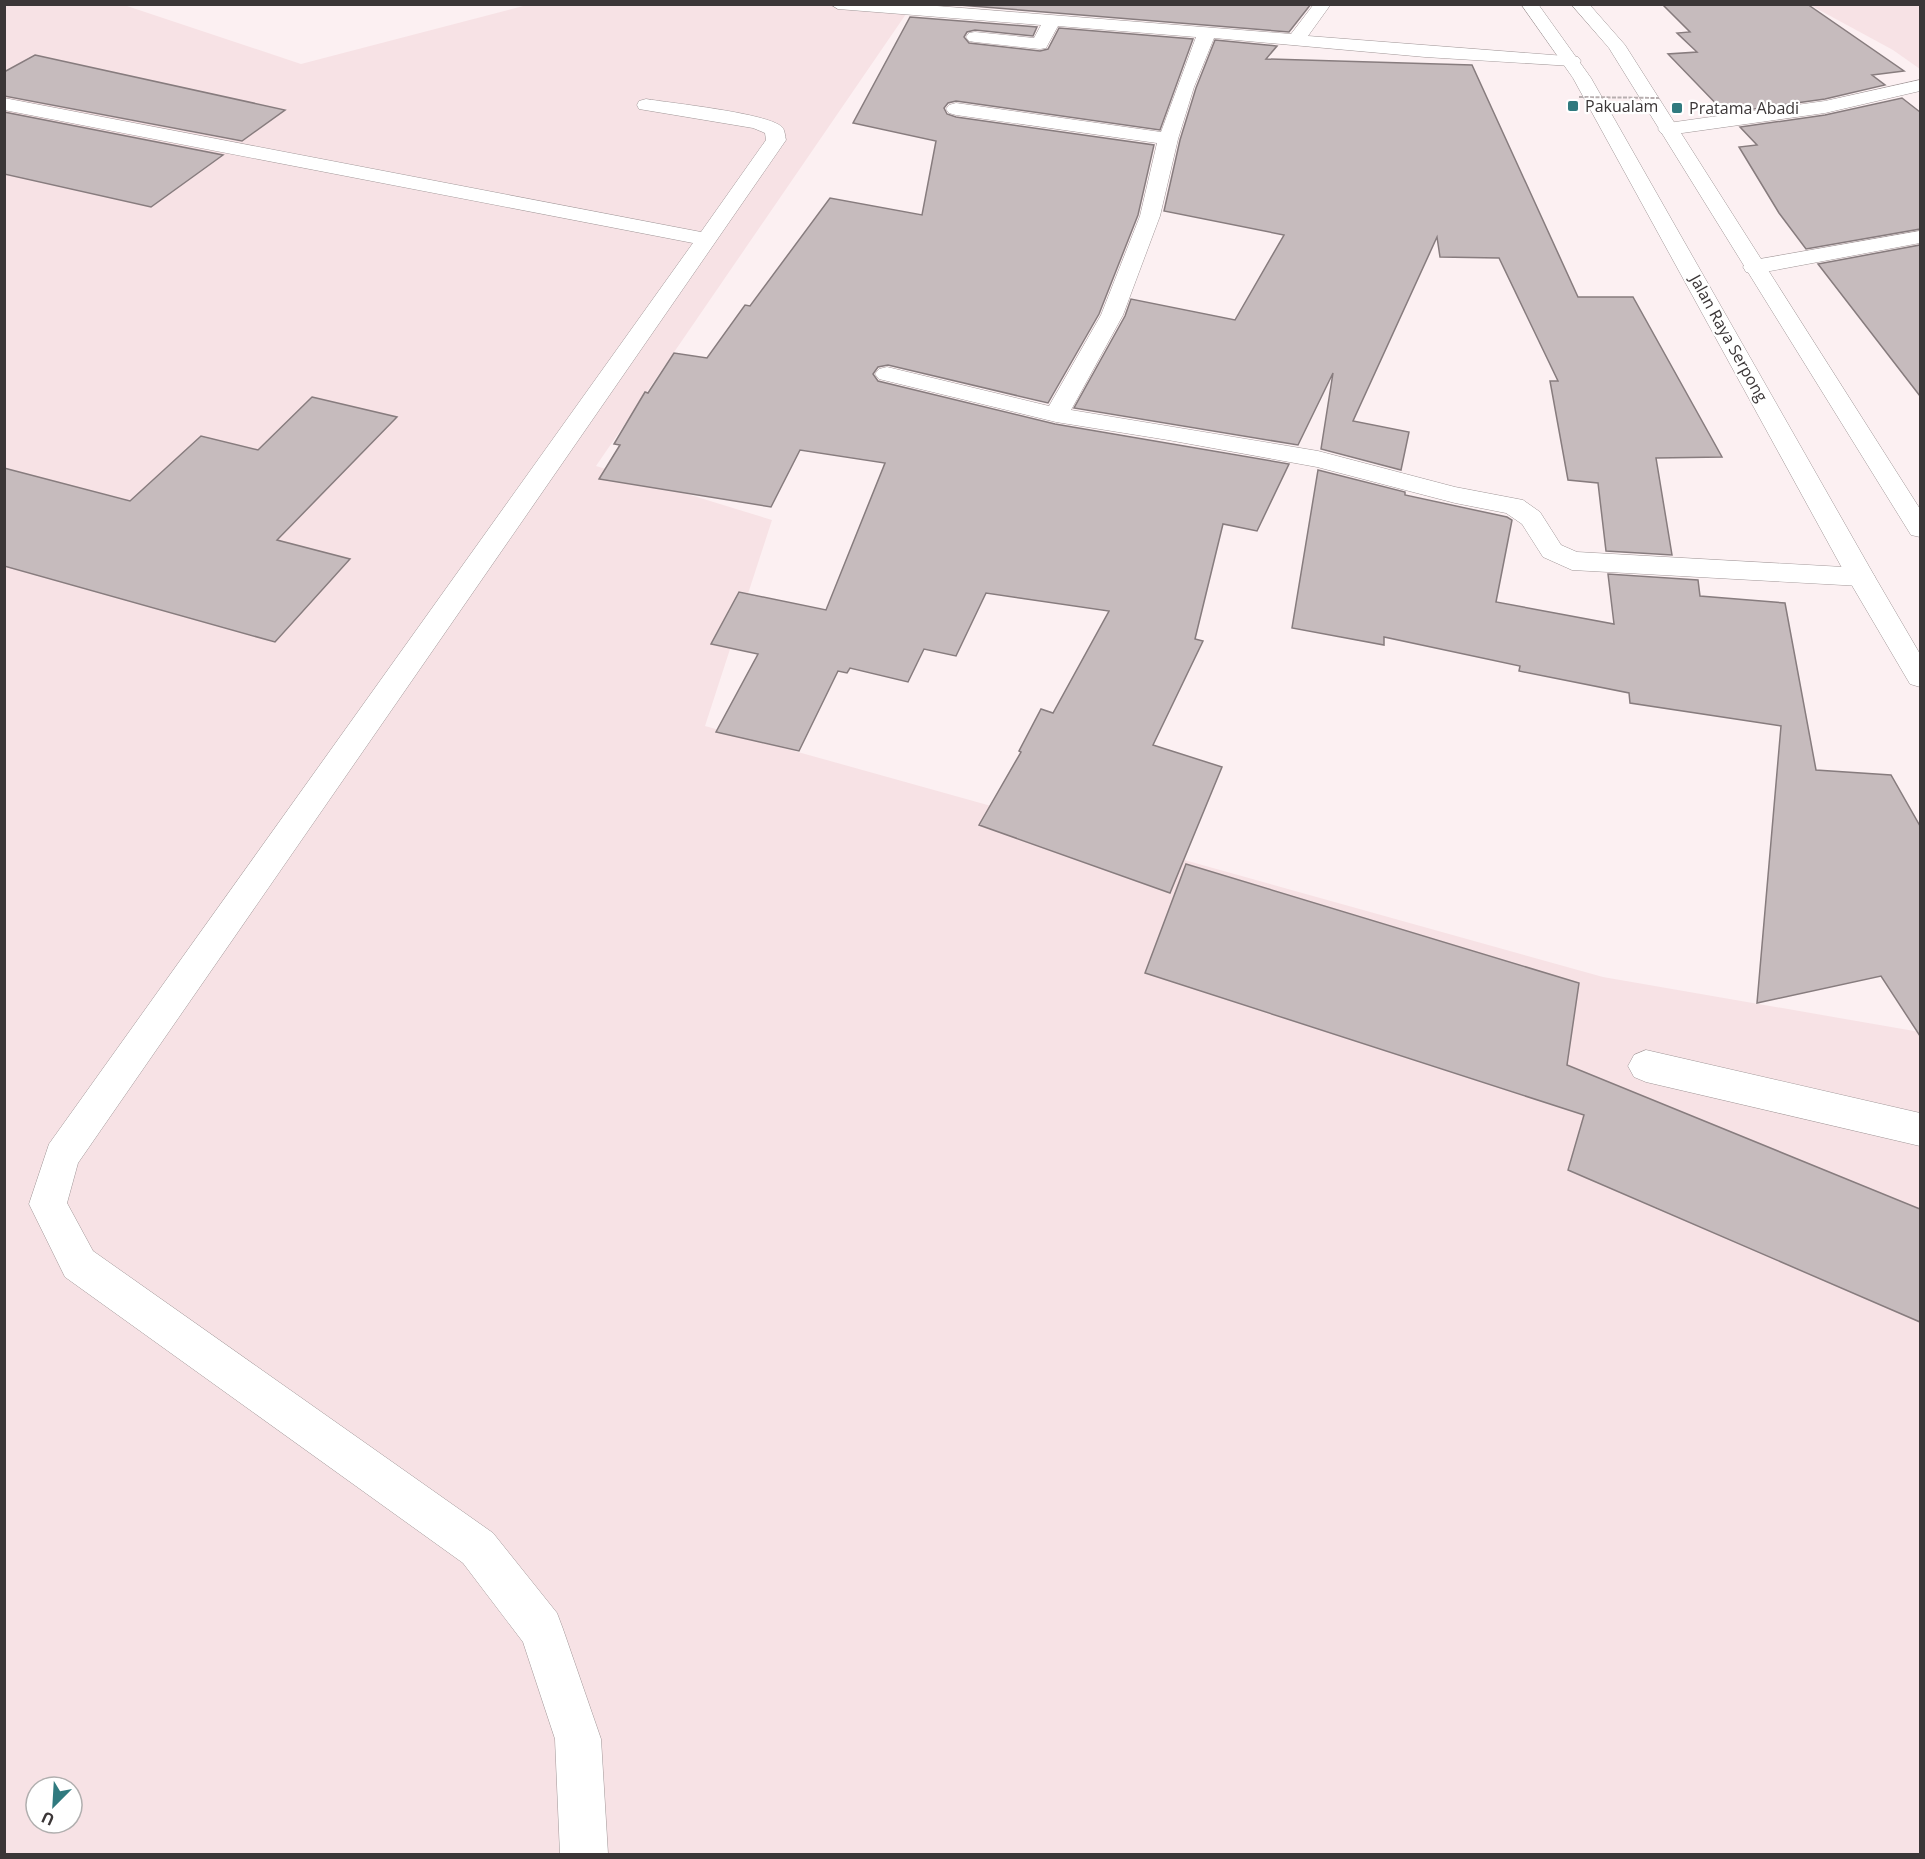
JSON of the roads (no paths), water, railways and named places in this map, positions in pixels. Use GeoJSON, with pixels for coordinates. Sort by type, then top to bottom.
{"type":"FeatureCollection","features":[{"type":"Feature","properties":{"kind":"street"},"geometry":{"type":"LineString","coordinates":[[838,4],[1295,42],[1572,62]]}},
{"type":"Feature","properties":{"kind":"street"},"geometry":{"type":"LineString","coordinates":[[975,37],[1040,44],[1074,4]]}},
{"type":"Feature","properties":{"kind":"street"},"geometry":{"type":"LineString","coordinates":[[1295,42],[1323,4]]}},
{"type":"Feature","properties":{"kind":"street","name":"Jalan Raya Serpong"},"geometry":{"type":"LineString","coordinates":[[1528,4],[1572,62],[1675,241],[1861,577],[1920,677]]}},
{"type":"Feature","properties":{"kind":"street"},"geometry":{"type":"LineString","coordinates":[[1579,4],[1616,45],[1920,529]]}},
{"type":"Feature","properties":{"kind":"street"},"geometry":{"type":"LineString","coordinates":[[1056,415],[1112,315],[1150,216],[1168,139],[1185,87],[1208,33]]}},
{"type":"Feature","properties":{"kind":"street"},"geometry":{"type":"LineString","coordinates":[[1668,129],[1825,107],[1920,86]]}},
{"type":"Feature","properties":{"kind":"street"},"geometry":{"type":"LineString","coordinates":[[4,104],[705,240]]}},
{"type":"Feature","properties":{"kind":"street"},"geometry":{"type":"LineString","coordinates":[[584,1854],[578,1738],[545,1640],[541,1629],[478,1548],[80,1264],[48,1204],[62,1156],[776,140],[774,130],[757,123],[646,105]]}},
{"type":"Feature","properties":{"kind":"street"},"geometry":{"type":"LineString","coordinates":[[956,109],[1168,139]]}},
{"type":"Feature","properties":{"kind":"street"},"geometry":{"type":"LineString","coordinates":[[1754,267],[1920,237]]}},
{"type":"Feature","properties":{"kind":"street"},"geometry":{"type":"LineString","coordinates":[[887,374],[1056,415],[1318,459],[1455,495],[1514,506],[1531,518],[1552,551],[1572,561],[1861,577]]}},
{"type":"Feature","properties":{"kind":"street"},"geometry":{"type":"LineString","coordinates":[[1646,1066],[1920,1130]]}},
{"type":"Feature","properties":{"kind":"place","name":"Pakualam"},"geometry":{"type":"Point","coordinates":[1573,106]}},
{"type":"Feature","properties":{"kind":"place","name":"Pratama Abadi"},"geometry":{"type":"Point","coordinates":[1677,108]}}]}
